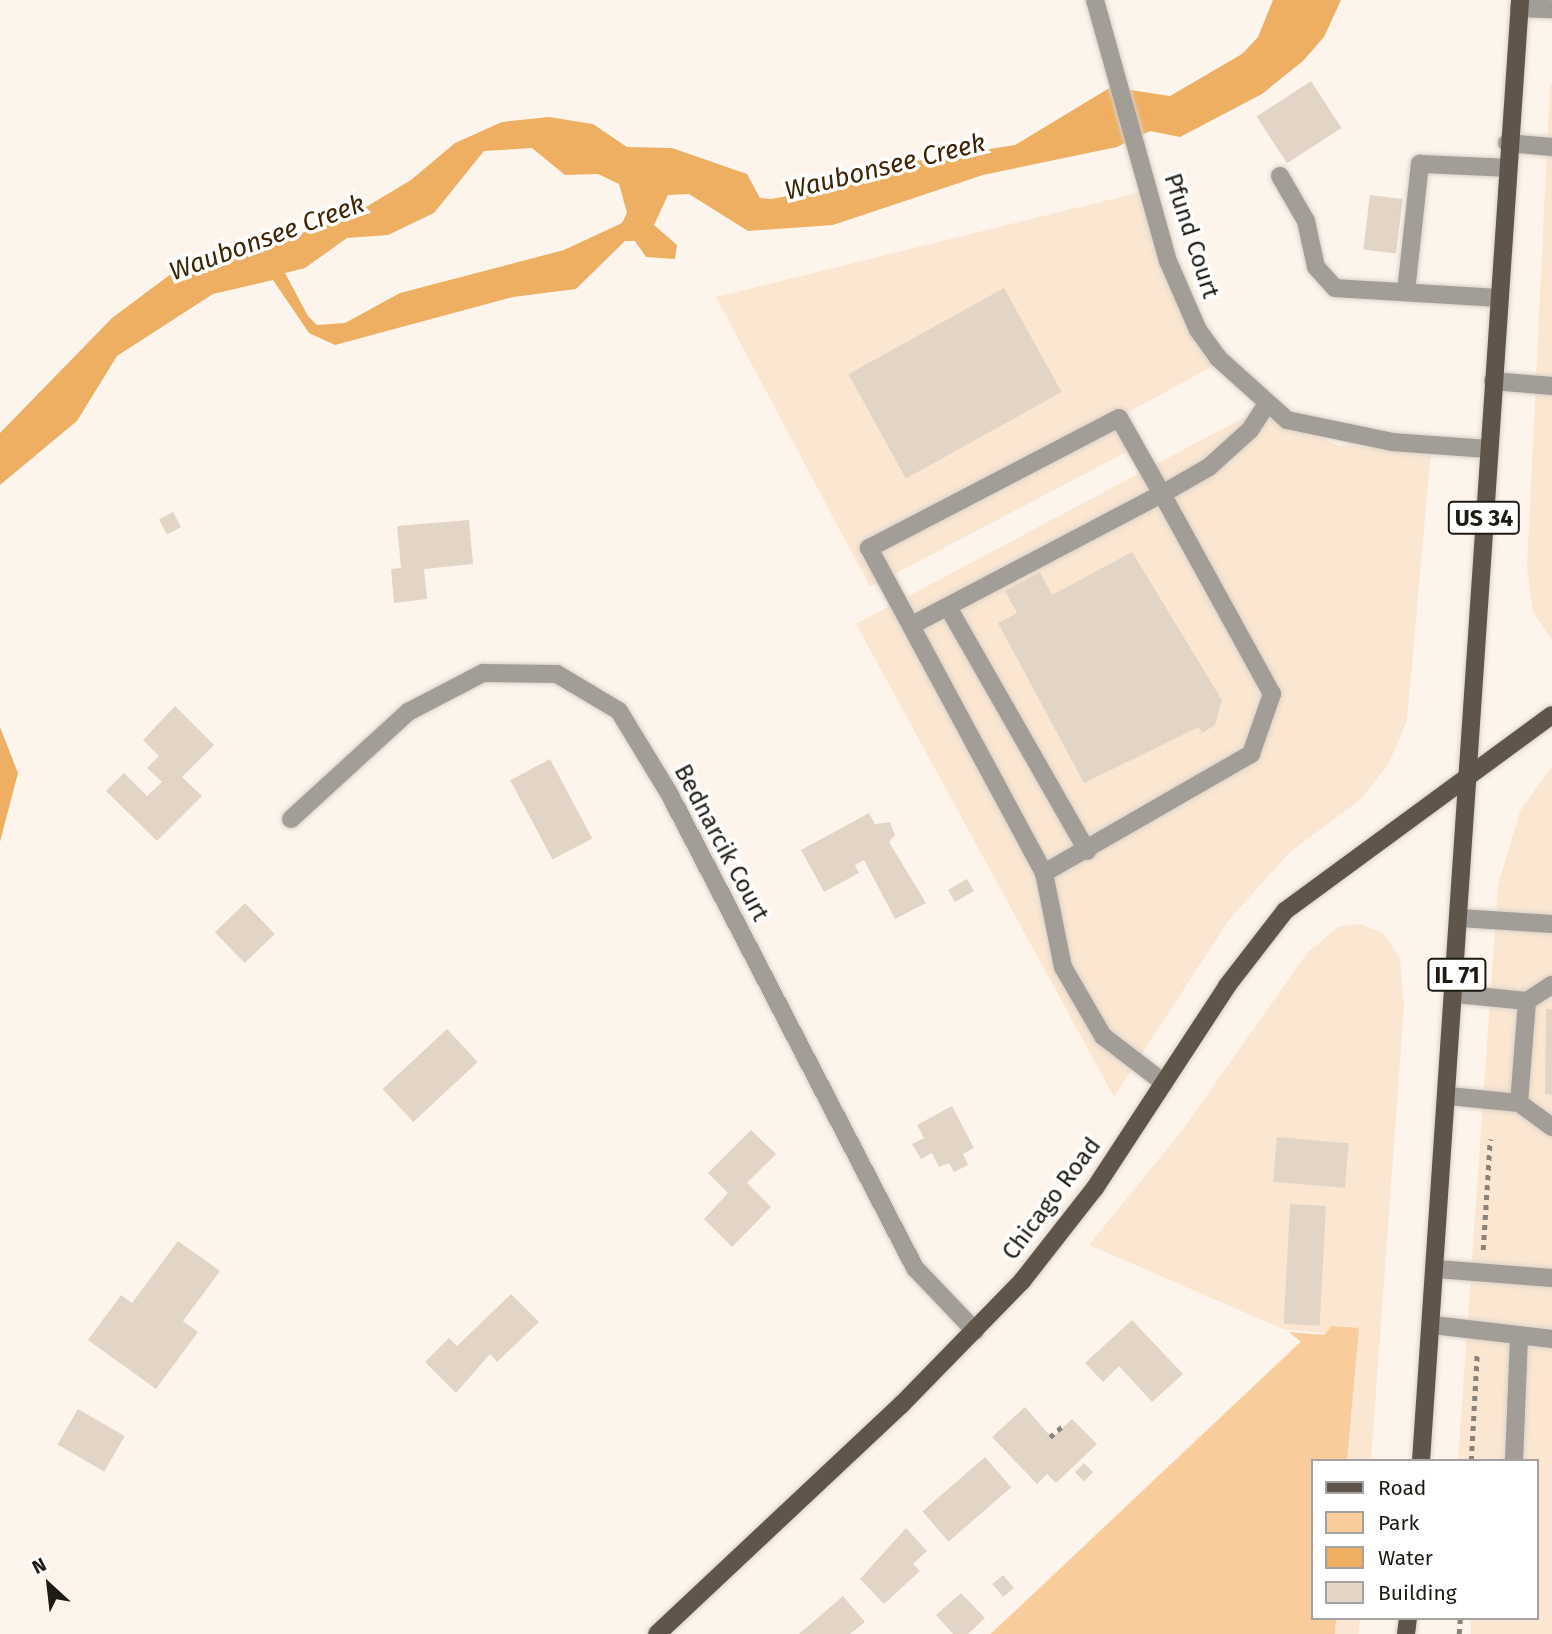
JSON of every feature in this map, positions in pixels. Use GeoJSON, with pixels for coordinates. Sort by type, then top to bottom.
{"type":"FeatureCollection","features":[{"type":"Feature","properties":{"kind":"main road","name":"US 34"},"geometry":{"type":"LineString","coordinates":[[1466,783],[1507,143],[1520,4]]}},
{"type":"Feature","properties":{"kind":"main road","name":"Chicago Road"},"geometry":{"type":"LineString","coordinates":[[657,1634],[975,1331],[1094,1188],[1253,948],[1285,911],[1466,783],[1552,715]]}},
{"type":"Feature","properties":{"kind":"main road","name":"IL 71"},"geometry":{"type":"LineString","coordinates":[[1421,1459],[1456,993],[1466,783]]}},
{"type":"Feature","properties":{"kind":"street","name":"Pfund Court"},"geometry":{"type":"LineString","coordinates":[[1095,0],[1168,261],[1198,330],[1241,383],[1287,419],[1342,434],[1488,449]]}},
{"type":"Feature","properties":{"kind":"street"},"geometry":{"type":"LineString","coordinates":[[1520,4],[1552,9]]}},
{"type":"Feature","properties":{"kind":"street"},"geometry":{"type":"LineString","coordinates":[[1507,143],[1552,147]]}},
{"type":"Feature","properties":{"kind":"street"},"geometry":{"type":"LineString","coordinates":[[1406,292],[1420,164],[1507,168]]}},
{"type":"Feature","properties":{"kind":"street"},"geometry":{"type":"LineString","coordinates":[[1280,176],[1306,221],[1323,280],[1350,290],[1498,298]]}},
{"type":"Feature","properties":{"kind":"street"},"geometry":{"type":"LineString","coordinates":[[1493,381],[1552,386]]}},
{"type":"Feature","properties":{"kind":"street"},"geometry":{"type":"LineString","coordinates":[[912,625],[1209,467],[1250,430],[1267,404]]}},
{"type":"Feature","properties":{"kind":"street"},"geometry":{"type":"LineString","coordinates":[[1044,873],[1087,851],[1251,754],[1272,694],[1119,418],[869,548],[1044,873],[1063,967],[1103,1036],[1164,1083]]}},
{"type":"Feature","properties":{"kind":"street"},"geometry":{"type":"LineString","coordinates":[[948,607],[1087,851]]}},
{"type":"Feature","properties":{"kind":"street","name":"Bednarcik Court"},"geometry":{"type":"LineString","coordinates":[[291,819],[408,712],[483,673],[557,674],[619,711],[670,794],[915,1268],[975,1331]]}},
{"type":"Feature","properties":{"kind":"street"},"geometry":{"type":"LineString","coordinates":[[1460,918],[1552,924]]}},
{"type":"Feature","properties":{"kind":"street"},"geometry":{"type":"LineString","coordinates":[[1456,993],[1527,1001],[1552,985]]}},
{"type":"Feature","properties":{"kind":"street"},"geometry":{"type":"LineString","coordinates":[[1519,1103],[1527,1001]]}},
{"type":"Feature","properties":{"kind":"street"},"geometry":{"type":"LineString","coordinates":[[1449,1096],[1519,1103],[1552,1127]]}},
{"type":"Feature","properties":{"kind":"street"},"geometry":{"type":"LineString","coordinates":[[1437,1269],[1552,1279]]}},
{"type":"Feature","properties":{"kind":"street"},"geometry":{"type":"LineString","coordinates":[[1433,1325],[1552,1339]]}},
{"type":"Feature","properties":{"kind":"street"},"geometry":{"type":"LineString","coordinates":[[1514,1459],[1519,1336]]}},
{"type":"Feature","properties":{"kind":"path"},"geometry":{"type":"LineString","coordinates":[[1484,1247],[1490,1139]]}},
{"type":"Feature","properties":{"kind":"path"},"geometry":{"type":"LineString","coordinates":[[1471,1459],[1478,1349]]}},
{"type":"Feature","properties":{"kind":"path"},"geometry":{"type":"LineString","coordinates":[[1050,1437],[1064,1425]]}},
{"type":"Feature","properties":{"kind":"shaded area"},"geometry":{"type":"Polygon","coordinates":[[[1550,84],[1552,640],[1533,612],[1527,568],[1550,84]]]}},
{"type":"Feature","properties":{"kind":"shaded area"},"geometry":{"type":"Polygon","coordinates":[[[1149,190],[1215,365],[1119,417],[1136,447],[870,587],[716,297],[1149,190]]]}},
{"type":"Feature","properties":{"kind":"shaded area"},"geometry":{"type":"Polygon","coordinates":[[[1260,409],[1337,445],[1431,451],[1407,721],[1388,765],[1360,800],[1289,853],[1229,920],[1114,1097],[856,624],[1260,409]]]}},
{"type":"Feature","properties":{"kind":"shaded area"},"geometry":{"type":"Polygon","coordinates":[[[1552,766],[1552,1634],[1471,1634],[1471,1620],[1538,1620],[1538,1459],[1458,1459],[1498,885],[1520,811],[1552,766]]]}},
{"type":"Feature","properties":{"kind":"shaded area"},"geometry":{"type":"Polygon","coordinates":[[[1360,924],[1383,933],[1400,958],[1404,1007],[1371,1459],[1310,1459],[1310,1620],[1360,1620],[1359,1634],[990,1634],[1308,1334],[1333,1334],[1283,1329],[1089,1245],[1184,1128],[1307,953],[1338,927],[1360,924]]]}},
{"type":"Feature","properties":{"kind":"green space"},"geometry":{"type":"Polygon","coordinates":[[[1332,1326],[1359,1328],[1347,1459],[1310,1459],[1310,1620],[1336,1620],[1335,1634],[991,1634],[1301,1342],[1289,1332],[1324,1335],[1332,1326]]]}},
{"type":"Feature","properties":{"kind":"water"},"geometry":{"type":"Polygon","coordinates":[[[1273,0],[1341,0],[1324,37],[1303,61],[1262,94],[1180,137],[1150,131],[1117,147],[983,175],[833,225],[748,231],[689,194],[668,195],[654,225],[677,245],[675,259],[646,257],[635,241],[625,241],[576,289],[513,297],[335,345],[309,333],[273,280],[213,294],[117,356],[77,421],[0,485],[0,433],[112,318],[171,274],[346,219],[411,180],[455,143],[502,122],[549,117],[593,124],[627,147],[672,148],[747,174],[760,198],[771,199],[864,182],[908,162],[1015,145],[1111,87],[1170,96],[1242,54],[1258,37],[1273,0]],[[532,148],[484,151],[434,213],[388,235],[347,238],[305,268],[285,273],[308,316],[317,325],[345,323],[400,293],[564,250],[622,223],[627,213],[619,184],[598,174],[565,175],[532,148]]]}},
{"type":"Feature","properties":{"kind":"water"},"geometry":{"type":"Polygon","coordinates":[[[0,727],[18,773],[0,842],[0,727]]]}},
{"type":"Feature","properties":{"kind":"building"},"geometry":{"type":"Polygon","coordinates":[[[1311,81],[1341,128],[1287,163],[1256,116],[1311,81]]]}},
{"type":"Feature","properties":{"kind":"building"},"geometry":{"type":"Polygon","coordinates":[[[1370,195],[1403,199],[1396,254],[1363,250],[1370,195]]]}},
{"type":"Feature","properties":{"kind":"building"},"geometry":{"type":"Polygon","coordinates":[[[1004,288],[1062,392],[906,478],[848,374],[1004,288]]]}},
{"type":"Feature","properties":{"kind":"building"},"geometry":{"type":"Polygon","coordinates":[[[173,512],[181,527],[167,535],[159,520],[173,512]]]}},
{"type":"Feature","properties":{"kind":"building"},"geometry":{"type":"Polygon","coordinates":[[[469,520],[473,564],[424,569],[427,599],[394,603],[391,569],[401,568],[397,526],[469,520]]]}},
{"type":"Feature","properties":{"kind":"building"},"geometry":{"type":"Polygon","coordinates":[[[1132,552],[1222,700],[1215,725],[1202,733],[1199,727],[1084,783],[998,623],[1017,613],[1005,591],[1040,572],[1052,595],[1132,552]]]}},
{"type":"Feature","properties":{"kind":"building"},"geometry":{"type":"Polygon","coordinates":[[[175,706],[214,745],[182,777],[202,796],[157,841],[106,791],[124,773],[147,796],[162,782],[147,768],[159,756],[143,740],[175,706]]]}},
{"type":"Feature","properties":{"kind":"building"},"geometry":{"type":"Polygon","coordinates":[[[550,759],[592,838],[553,860],[510,780],[550,759]]]}},
{"type":"Feature","properties":{"kind":"building"},"geometry":{"type":"Polygon","coordinates":[[[869,813],[875,824],[890,822],[895,835],[889,842],[926,903],[895,919],[864,860],[855,865],[859,873],[824,892],[801,850],[869,813]]]}},
{"type":"Feature","properties":{"kind":"building"},"geometry":{"type":"Polygon","coordinates":[[[967,879],[974,891],[955,902],[948,890],[967,879]]]}},
{"type":"Feature","properties":{"kind":"building"},"geometry":{"type":"Polygon","coordinates":[[[245,903],[275,934],[245,963],[215,932],[245,903]]]}},
{"type":"Feature","properties":{"kind":"building"},"geometry":{"type":"Polygon","coordinates":[[[1546,1009],[1552,1009],[1552,1095],[1545,1094],[1546,1009]]]}},
{"type":"Feature","properties":{"kind":"building"},"geometry":{"type":"Polygon","coordinates":[[[447,1029],[478,1062],[413,1122],[383,1089],[447,1029]]]}},
{"type":"Feature","properties":{"kind":"building"},"geometry":{"type":"Polygon","coordinates":[[[952,1106],[974,1148],[963,1154],[968,1165],[954,1172],[949,1163],[939,1167],[932,1153],[921,1159],[912,1144],[924,1138],[917,1125],[952,1106]]]}},
{"type":"Feature","properties":{"kind":"building"},"geometry":{"type":"Polygon","coordinates":[[[751,1130],[776,1154],[747,1183],[771,1207],[732,1247],[704,1219],[728,1193],[708,1173],[751,1130]]]}},
{"type":"Feature","properties":{"kind":"building"},"geometry":{"type":"Polygon","coordinates":[[[1277,1137],[1349,1143],[1345,1188],[1273,1182],[1277,1137]]]}},
{"type":"Feature","properties":{"kind":"building"},"geometry":{"type":"Polygon","coordinates":[[[1290,1204],[1326,1206],[1320,1326],[1284,1324],[1290,1204]]]}},
{"type":"Feature","properties":{"kind":"building"},"geometry":{"type":"Polygon","coordinates":[[[178,1241],[220,1271],[183,1321],[198,1332],[156,1389],[88,1340],[121,1295],[132,1303],[178,1241]]]}},
{"type":"Feature","properties":{"kind":"building"},"geometry":{"type":"Polygon","coordinates":[[[511,1294],[539,1322],[497,1362],[490,1354],[456,1393],[425,1362],[449,1338],[457,1346],[511,1294]]]}},
{"type":"Feature","properties":{"kind":"building"},"geometry":{"type":"Polygon","coordinates":[[[1132,1320],[1183,1374],[1152,1402],[1119,1366],[1103,1382],[1085,1363],[1132,1320]]]}},
{"type":"Feature","properties":{"kind":"building"},"geometry":{"type":"Polygon","coordinates":[[[1025,1407],[1052,1438],[1072,1419],[1097,1444],[1056,1483],[1047,1474],[1037,1484],[992,1437],[1025,1407]]]}},
{"type":"Feature","properties":{"kind":"building"},"geometry":{"type":"Polygon","coordinates":[[[78,1409],[125,1436],[104,1472],[58,1445],[78,1409]]]}},
{"type":"Feature","properties":{"kind":"building"},"geometry":{"type":"Polygon","coordinates":[[[985,1457],[1011,1487],[949,1542],[922,1511],[985,1457]]]}},
{"type":"Feature","properties":{"kind":"building"},"geometry":{"type":"Polygon","coordinates":[[[1084,1463],[1093,1472],[1084,1481],[1075,1472],[1084,1463]]]}},
{"type":"Feature","properties":{"kind":"building"},"geometry":{"type":"Polygon","coordinates":[[[906,1528],[927,1551],[913,1564],[920,1571],[884,1604],[860,1579],[906,1528]]]}},
{"type":"Feature","properties":{"kind":"building"},"geometry":{"type":"Polygon","coordinates":[[[1003,1575],[1014,1588],[1003,1597],[992,1584],[1003,1575]]]}},
{"type":"Feature","properties":{"kind":"building"},"geometry":{"type":"Polygon","coordinates":[[[961,1593],[985,1618],[968,1634],[953,1634],[936,1615],[961,1593]]]}},
{"type":"Feature","properties":{"kind":"building"},"geometry":{"type":"Polygon","coordinates":[[[843,1596],[865,1622],[850,1634],[799,1634],[843,1596]]]}},
{"type":"Feature","properties":{"kind":"water label","name":"Waubonsee Creek"},"geometry":{"type":"Point","coordinates":[885,167]}},
{"type":"Feature","properties":{"kind":"water label","name":"Waubonsee Creek"},"geometry":{"type":"Point","coordinates":[267,238]}}]}
